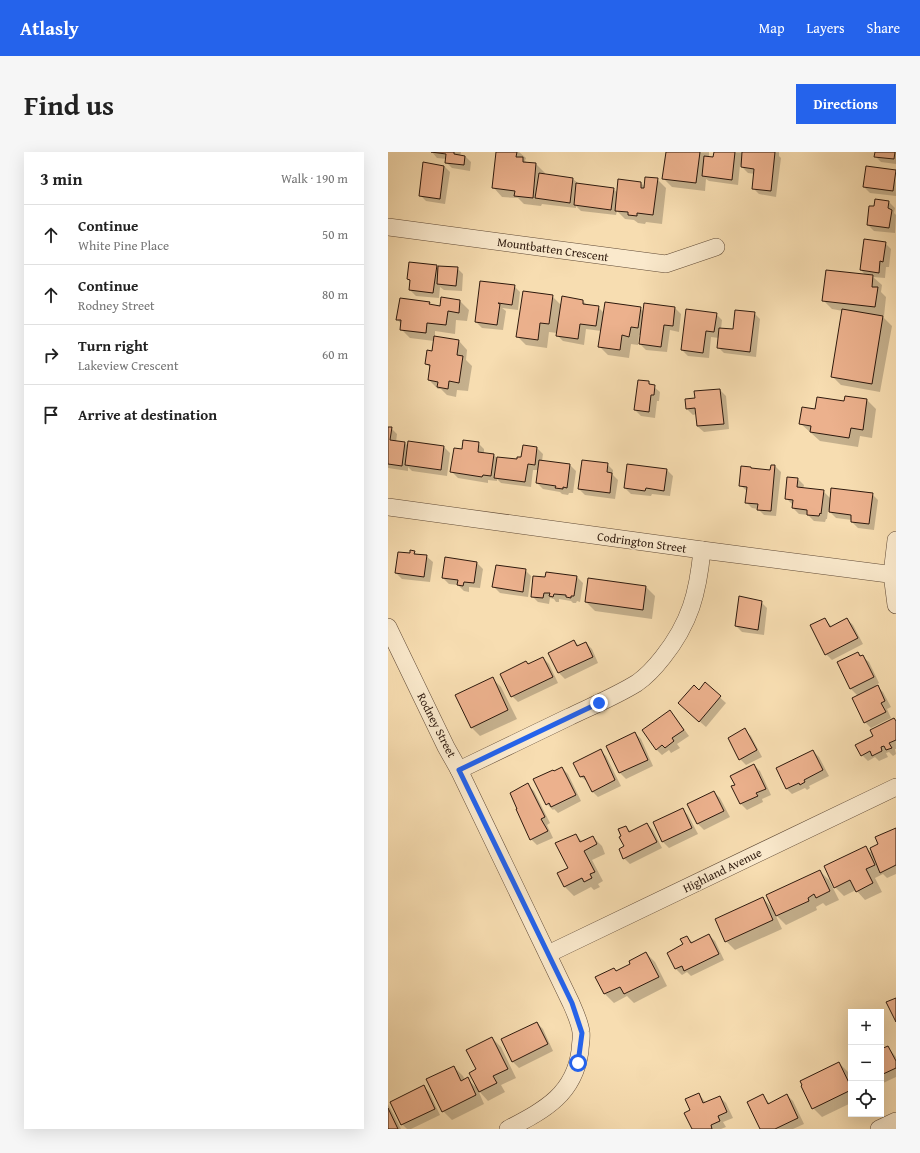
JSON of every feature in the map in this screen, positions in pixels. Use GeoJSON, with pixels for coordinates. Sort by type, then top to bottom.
{"type":"FeatureCollection","features":[{"type":"Feature","properties":{"kind":"street","name":"Mountbatten Crescent"},"geometry":{"type":"LineString","coordinates":[[388,227],[666,264],[716,247]]}},
{"type":"Feature","properties":{"kind":"street","name":"Codrington Street"},"geometry":{"type":"LineString","coordinates":[[388,507],[894,575]]}},
{"type":"Feature","properties":{"kind":"street"},"geometry":{"type":"LineString","coordinates":[[896,540],[894,575],[896,605]]}},
{"type":"Feature","properties":{"kind":"street"},"geometry":{"type":"LineString","coordinates":[[459,770],[599,703],[638,682],[650,672],[679,635],[686,621],[695,596],[702,550]]}},
{"type":"Feature","properties":{"kind":"street","name":"Rodney Street"},"geometry":{"type":"LineString","coordinates":[[388,626],[572,1003],[582,1033],[578,1063],[569,1085],[550,1105],[508,1129]]}},
{"type":"Feature","properties":{"kind":"street","name":"Highland Avenue"},"geometry":{"type":"LineString","coordinates":[[548,954],[896,787]]}},
{"type":"Feature","properties":{"kind":"street"},"geometry":{"type":"LineString","coordinates":[[879,1129],[896,1121]]}},
{"type":"Feature","properties":{"kind":"building"},"geometry":{"type":"Polygon","coordinates":[[[431,152],[454,152],[454,154],[465,156],[464,165],[445,163],[446,154],[431,152]]]}},
{"type":"Feature","properties":{"kind":"building"},"geometry":{"type":"Polygon","coordinates":[[[496,152],[517,152],[516,157],[523,157],[523,162],[536,163],[533,198],[514,196],[515,191],[492,188],[496,152]]]}},
{"type":"Feature","properties":{"kind":"building"},"geometry":{"type":"Polygon","coordinates":[[[666,152],[700,152],[696,183],[662,179],[666,152]]]}},
{"type":"Feature","properties":{"kind":"building"},"geometry":{"type":"Polygon","coordinates":[[[714,152],[735,152],[732,180],[702,176],[704,156],[713,157],[714,152]]]}},
{"type":"Feature","properties":{"kind":"building"},"geometry":{"type":"Polygon","coordinates":[[[742,152],[775,152],[771,191],[752,189],[754,169],[741,167],[742,152]]]}},
{"type":"Feature","properties":{"kind":"building"},"geometry":{"type":"Polygon","coordinates":[[[875,152],[895,152],[894,159],[874,157],[875,152]]]}},
{"type":"Feature","properties":{"kind":"building"},"geometry":{"type":"Polygon","coordinates":[[[423,162],[444,166],[440,199],[419,196],[423,162]]]}},
{"type":"Feature","properties":{"kind":"building"},"geometry":{"type":"Polygon","coordinates":[[[866,166],[896,170],[893,191],[863,187],[866,166]]]}},
{"type":"Feature","properties":{"kind":"building"},"geometry":{"type":"Polygon","coordinates":[[[539,173],[573,178],[570,203],[535,198],[539,173]]]}},
{"type":"Feature","properties":{"kind":"building"},"geometry":{"type":"Polygon","coordinates":[[[645,177],[658,178],[653,215],[637,213],[637,216],[628,215],[628,212],[615,211],[618,179],[641,182],[641,188],[644,188],[645,177]]]}},
{"type":"Feature","properties":{"kind":"building"},"geometry":{"type":"Polygon","coordinates":[[[576,183],[614,188],[611,210],[574,205],[576,183]]]}},
{"type":"Feature","properties":{"kind":"building"},"geometry":{"type":"Polygon","coordinates":[[[875,199],[889,201],[888,208],[892,210],[889,228],[867,225],[869,206],[874,206],[875,199]]]}},
{"type":"Feature","properties":{"kind":"building"},"geometry":{"type":"Polygon","coordinates":[[[864,239],[886,242],[883,262],[880,261],[879,273],[860,270],[864,239]]]}},
{"type":"Feature","properties":{"kind":"building"},"geometry":{"type":"Polygon","coordinates":[[[409,262],[437,265],[433,293],[409,290],[410,280],[407,279],[409,262]]]}},
{"type":"Feature","properties":{"kind":"building"},"geometry":{"type":"Polygon","coordinates":[[[438,266],[458,267],[456,286],[437,284],[438,266]]]}},
{"type":"Feature","properties":{"kind":"building"},"geometry":{"type":"Polygon","coordinates":[[[826,270],[873,275],[872,287],[878,287],[875,307],[822,301],[826,270]]]}},
{"type":"Feature","properties":{"kind":"building"},"geometry":{"type":"Polygon","coordinates":[[[480,281],[515,285],[512,305],[498,303],[500,304],[497,325],[475,322],[480,281]]]}},
{"type":"Feature","properties":{"kind":"building"},"geometry":{"type":"Polygon","coordinates":[[[523,291],[553,295],[549,324],[540,323],[538,340],[516,337],[523,291]]]}},
{"type":"Feature","properties":{"kind":"building"},"geometry":{"type":"Polygon","coordinates":[[[562,296],[583,300],[583,304],[599,306],[596,326],[580,324],[578,339],[556,336],[562,296]]]}},
{"type":"Feature","properties":{"kind":"building"},"geometry":{"type":"Polygon","coordinates":[[[441,297],[460,300],[459,313],[448,311],[446,325],[427,323],[426,333],[400,330],[401,320],[396,320],[400,298],[430,302],[429,304],[440,306],[441,297]]]}},
{"type":"Feature","properties":{"kind":"building"},"geometry":{"type":"Polygon","coordinates":[[[605,302],[641,307],[638,328],[631,327],[629,337],[622,335],[620,350],[598,347],[605,302]]]}},
{"type":"Feature","properties":{"kind":"building"},"geometry":{"type":"Polygon","coordinates":[[[644,303],[675,307],[673,326],[664,325],[661,347],[639,344],[644,303]]]}},
{"type":"Feature","properties":{"kind":"building"},"geometry":{"type":"Polygon","coordinates":[[[686,309],[717,313],[714,332],[706,331],[703,353],[681,350],[686,309]]]}},
{"type":"Feature","properties":{"kind":"building"},"geometry":{"type":"Polygon","coordinates":[[[842,309],[883,316],[872,384],[831,377],[842,309]]]}},
{"type":"Feature","properties":{"kind":"building"},"geometry":{"type":"Polygon","coordinates":[[[735,310],[755,312],[750,352],[717,348],[719,328],[733,329],[735,310]]]}},
{"type":"Feature","properties":{"kind":"building"},"geometry":{"type":"Polygon","coordinates":[[[434,336],[459,340],[457,355],[463,356],[459,383],[449,381],[448,389],[437,387],[438,382],[428,380],[430,365],[425,364],[427,350],[432,351],[434,336]]]}},
{"type":"Feature","properties":{"kind":"building"},"geometry":{"type":"Polygon","coordinates":[[[638,380],[649,381],[649,384],[655,385],[654,395],[651,395],[649,412],[634,410],[638,380]]]}},
{"type":"Feature","properties":{"kind":"building"},"geometry":{"type":"Polygon","coordinates":[[[720,389],[724,424],[697,426],[695,408],[686,409],[685,399],[695,398],[694,391],[720,389]]]}},
{"type":"Feature","properties":{"kind":"building"},"geometry":{"type":"Polygon","coordinates":[[[845,396],[867,399],[863,430],[851,428],[849,438],[810,432],[811,426],[799,424],[802,407],[815,409],[817,397],[844,401],[845,396]]]}},
{"type":"Feature","properties":{"kind":"building"},"geometry":{"type":"Polygon","coordinates":[[[388,427],[392,427],[390,440],[405,442],[402,466],[388,464],[388,427]]]}},
{"type":"Feature","properties":{"kind":"building"},"geometry":{"type":"Polygon","coordinates":[[[463,440],[479,442],[478,452],[494,454],[491,476],[483,475],[482,477],[450,472],[454,448],[462,449],[463,440]]]}},
{"type":"Feature","properties":{"kind":"building"},"geometry":{"type":"Polygon","coordinates":[[[408,441],[444,446],[441,470],[405,465],[408,441]]]}},
{"type":"Feature","properties":{"kind":"building"},"geometry":{"type":"Polygon","coordinates":[[[523,445],[537,447],[535,465],[528,464],[525,482],[494,478],[497,457],[517,459],[517,457],[521,457],[523,445]]]}},
{"type":"Feature","properties":{"kind":"building"},"geometry":{"type":"Polygon","coordinates":[[[539,460],[570,464],[567,488],[555,488],[556,486],[536,483],[539,460]]]}},
{"type":"Feature","properties":{"kind":"building"},"geometry":{"type":"Polygon","coordinates":[[[582,460],[608,463],[607,472],[612,473],[610,493],[578,489],[582,460]]]}},
{"type":"Feature","properties":{"kind":"building"},"geometry":{"type":"Polygon","coordinates":[[[627,464],[667,469],[664,491],[646,488],[645,491],[624,488],[627,464]]]}},
{"type":"Feature","properties":{"kind":"building"},"geometry":{"type":"Polygon","coordinates":[[[771,465],[775,465],[771,511],[757,510],[758,504],[745,503],[747,487],[739,486],[741,466],[770,470],[771,465]]]}},
{"type":"Feature","properties":{"kind":"building"},"geometry":{"type":"Polygon","coordinates":[[[787,477],[798,478],[797,487],[824,490],[821,514],[820,513],[819,516],[807,515],[807,510],[792,508],[793,500],[785,499],[787,477]]]}},
{"type":"Feature","properties":{"kind":"building"},"geometry":{"type":"Polygon","coordinates":[[[831,488],[873,493],[869,524],[851,522],[851,515],[829,512],[831,488]]]}},
{"type":"Feature","properties":{"kind":"building"},"geometry":{"type":"Polygon","coordinates":[[[410,550],[415,551],[414,554],[427,555],[424,577],[395,573],[398,552],[410,553],[410,550]]]}},
{"type":"Feature","properties":{"kind":"building"},"geometry":{"type":"Polygon","coordinates":[[[445,557],[477,562],[474,583],[464,582],[463,586],[457,585],[458,580],[442,578],[445,557]]]}},
{"type":"Feature","properties":{"kind":"building"},"geometry":{"type":"Polygon","coordinates":[[[496,565],[526,569],[523,592],[492,587],[496,565]]]}},
{"type":"Feature","properties":{"kind":"building"},"geometry":{"type":"Polygon","coordinates":[[[546,572],[577,576],[574,596],[571,596],[571,598],[566,597],[566,595],[554,594],[553,597],[549,596],[550,593],[544,593],[543,598],[531,597],[533,576],[545,577],[546,572]]]}},
{"type":"Feature","properties":{"kind":"building"},"geometry":{"type":"Polygon","coordinates":[[[588,578],[646,586],[643,610],[585,602],[588,578]]]}},
{"type":"Feature","properties":{"kind":"building"},"geometry":{"type":"Polygon","coordinates":[[[739,596],[762,601],[758,630],[735,626],[739,596]]]}},
{"type":"Feature","properties":{"kind":"building"},"geometry":{"type":"Polygon","coordinates":[[[825,618],[830,627],[847,618],[858,638],[825,655],[810,625],[825,618]]]}},
{"type":"Feature","properties":{"kind":"building"},"geometry":{"type":"Polygon","coordinates":[[[574,640],[577,646],[586,642],[593,657],[558,673],[548,653],[574,640]]]}},
{"type":"Feature","properties":{"kind":"building"},"geometry":{"type":"Polygon","coordinates":[[[858,652],[860,656],[863,655],[874,677],[850,689],[837,662],[858,652]]]}},
{"type":"Feature","properties":{"kind":"building"},"geometry":{"type":"Polygon","coordinates":[[[543,657],[553,677],[511,697],[500,674],[526,661],[528,664],[543,657]]]}},
{"type":"Feature","properties":{"kind":"building"},"geometry":{"type":"Polygon","coordinates":[[[493,677],[508,710],[471,728],[455,695],[493,677]]]}},
{"type":"Feature","properties":{"kind":"building"},"geometry":{"type":"Polygon","coordinates":[[[705,682],[721,696],[699,722],[678,703],[694,685],[699,690],[705,682]]]}},
{"type":"Feature","properties":{"kind":"building"},"geometry":{"type":"Polygon","coordinates":[[[878,685],[885,701],[881,703],[886,712],[864,723],[852,698],[878,685]]]}},
{"type":"Feature","properties":{"kind":"building"},"geometry":{"type":"Polygon","coordinates":[[[670,710],[684,730],[672,738],[674,741],[665,748],[662,745],[656,750],[642,730],[670,710]]]}},
{"type":"Feature","properties":{"kind":"building"},"geometry":{"type":"Polygon","coordinates":[[[894,718],[896,721],[896,740],[889,743],[892,748],[886,750],[884,746],[881,747],[882,751],[872,756],[870,751],[861,756],[855,745],[873,736],[870,730],[894,718]]]}},
{"type":"Feature","properties":{"kind":"building"},"geometry":{"type":"Polygon","coordinates":[[[745,728],[757,750],[739,760],[728,738],[745,728]]]}},
{"type":"Feature","properties":{"kind":"building"},"geometry":{"type":"Polygon","coordinates":[[[635,732],[648,760],[619,773],[606,746],[635,732]]]}},
{"type":"Feature","properties":{"kind":"building"},"geometry":{"type":"Polygon","coordinates":[[[601,749],[615,780],[592,792],[584,776],[580,777],[573,763],[601,749]]]}},
{"type":"Feature","properties":{"kind":"building"},"geometry":{"type":"Polygon","coordinates":[[[813,750],[823,770],[804,780],[805,782],[800,785],[799,783],[786,789],[776,768],[813,750]]]}},
{"type":"Feature","properties":{"kind":"building"},"geometry":{"type":"Polygon","coordinates":[[[754,764],[766,789],[756,793],[758,796],[740,804],[731,786],[735,785],[730,776],[754,764]]]}},
{"type":"Feature","properties":{"kind":"building"},"geometry":{"type":"Polygon","coordinates":[[[562,767],[576,795],[551,807],[549,803],[546,805],[533,779],[562,767]]]}},
{"type":"Feature","properties":{"kind":"building"},"geometry":{"type":"Polygon","coordinates":[[[528,783],[545,817],[541,819],[548,831],[530,840],[510,793],[528,783]]]}},
{"type":"Feature","properties":{"kind":"building"},"geometry":{"type":"Polygon","coordinates":[[[714,791],[724,811],[697,824],[687,804],[714,791]]]}},
{"type":"Feature","properties":{"kind":"building"},"geometry":{"type":"Polygon","coordinates":[[[683,808],[692,828],[662,842],[653,822],[683,808]]]}},
{"type":"Feature","properties":{"kind":"building"},"geometry":{"type":"Polygon","coordinates":[[[647,823],[657,842],[623,859],[619,849],[624,846],[619,837],[621,836],[618,829],[626,826],[629,832],[647,823]]]}},
{"type":"Feature","properties":{"kind":"building"},"geometry":{"type":"Polygon","coordinates":[[[896,828],[896,865],[880,873],[870,848],[878,844],[875,837],[896,828]]]}},
{"type":"Feature","properties":{"kind":"building"},"geometry":{"type":"Polygon","coordinates":[[[576,834],[580,842],[593,836],[597,844],[584,851],[595,872],[590,874],[592,878],[584,882],[582,878],[564,887],[557,873],[568,868],[555,843],[576,834]]]}},
{"type":"Feature","properties":{"kind":"building"},"geometry":{"type":"Polygon","coordinates":[[[866,846],[875,865],[866,869],[873,883],[856,892],[850,880],[834,888],[824,866],[866,846]]]}},
{"type":"Feature","properties":{"kind":"building"},"geometry":{"type":"Polygon","coordinates":[[[820,870],[830,891],[816,898],[814,894],[808,898],[809,901],[776,916],[766,895],[820,870]]]}},
{"type":"Feature","properties":{"kind":"building"},"geometry":{"type":"Polygon","coordinates":[[[763,897],[773,920],[725,942],[715,919],[763,897]]]}},
{"type":"Feature","properties":{"kind":"building"},"geometry":{"type":"Polygon","coordinates":[[[709,934],[719,954],[684,971],[682,966],[675,969],[667,953],[683,944],[680,939],[687,936],[691,943],[709,934]]]}},
{"type":"Feature","properties":{"kind":"building"},"geometry":{"type":"Polygon","coordinates":[[[646,952],[659,977],[624,994],[620,987],[604,994],[595,977],[614,968],[616,971],[630,964],[629,961],[646,952]]]}},
{"type":"Feature","properties":{"kind":"building"},"geometry":{"type":"Polygon","coordinates":[[[896,998],[896,1022],[886,1002],[896,998]]]}},
{"type":"Feature","properties":{"kind":"building"},"geometry":{"type":"Polygon","coordinates":[[[537,1022],[548,1044],[512,1062],[501,1039],[537,1022]]]}},
{"type":"Feature","properties":{"kind":"building"},"geometry":{"type":"Polygon","coordinates":[[[492,1037],[508,1069],[493,1076],[497,1083],[479,1092],[469,1073],[476,1069],[466,1050],[492,1037]]]}},
{"type":"Feature","properties":{"kind":"building"},"geometry":{"type":"Polygon","coordinates":[[[888,1046],[896,1061],[896,1068],[884,1074],[884,1048],[888,1046]]]}},
{"type":"Feature","properties":{"kind":"building"},"geometry":{"type":"Polygon","coordinates":[[[839,1062],[848,1081],[848,1091],[812,1109],[800,1081],[839,1062]]]}},
{"type":"Feature","properties":{"kind":"building"},"geometry":{"type":"Polygon","coordinates":[[[454,1066],[461,1081],[468,1077],[476,1095],[442,1112],[426,1079],[454,1066]]]}},
{"type":"Feature","properties":{"kind":"building"},"geometry":{"type":"Polygon","coordinates":[[[424,1085],[435,1109],[401,1125],[390,1102],[424,1085]]]}},
{"type":"Feature","properties":{"kind":"building"},"geometry":{"type":"Polygon","coordinates":[[[699,1093],[703,1103],[720,1096],[727,1112],[718,1116],[720,1121],[711,1125],[712,1129],[692,1129],[684,1113],[690,1110],[685,1099],[699,1093]]]}},
{"type":"Feature","properties":{"kind":"building"},"geometry":{"type":"Polygon","coordinates":[[[763,1094],[768,1104],[787,1094],[798,1118],[775,1129],[760,1129],[747,1102],[763,1094]]]}},
{"type":"Feature","properties":{"kind":"building"},"geometry":{"type":"Polygon","coordinates":[[[388,1108],[398,1129],[388,1129],[388,1108]]]}},
{"type":"Feature","properties":{"kind":"route"},"geometry":{"type":"LineString","coordinates":[[578,1063],[582,1033],[572,1003],[459,770],[599,703]]}}]}
